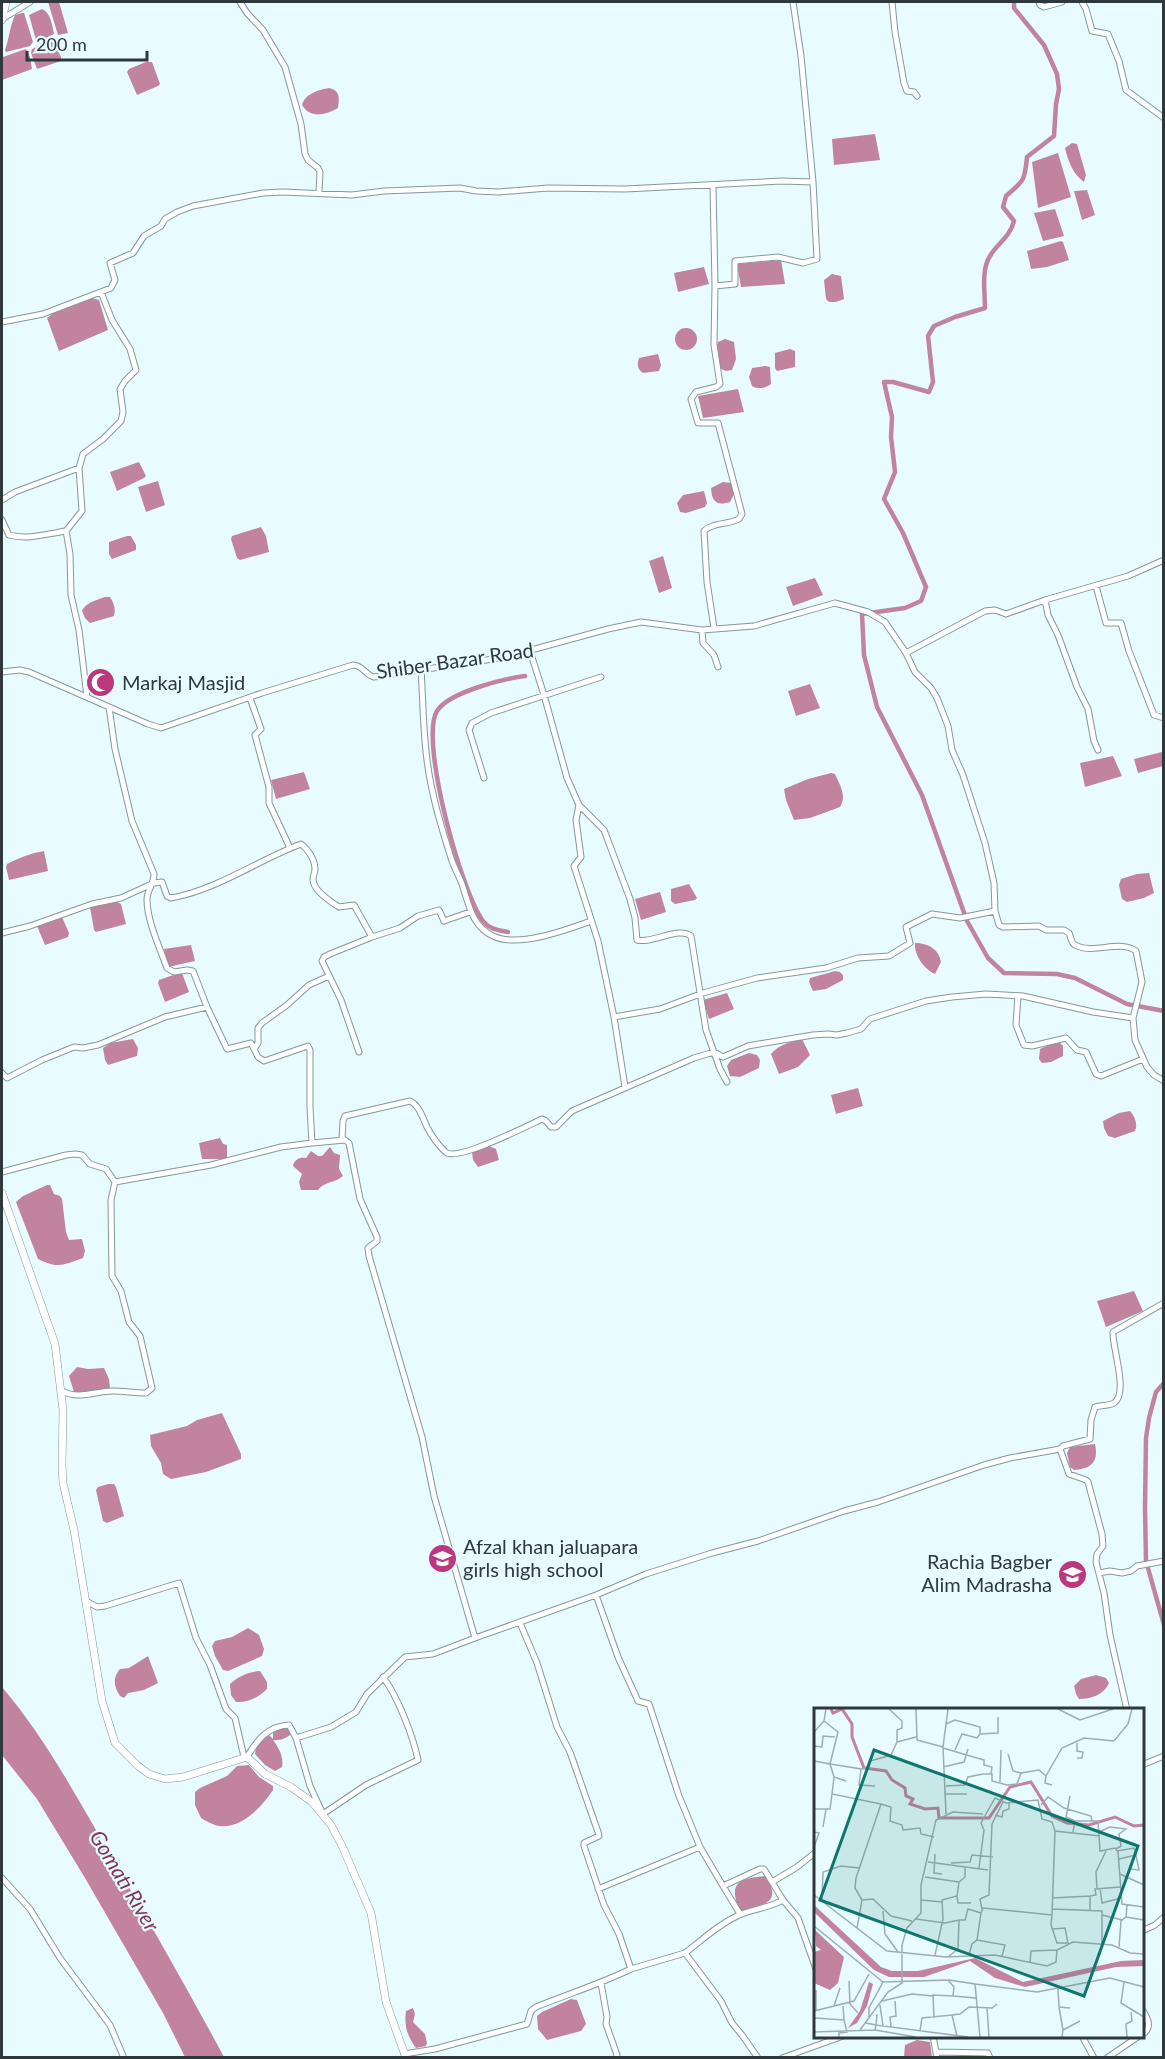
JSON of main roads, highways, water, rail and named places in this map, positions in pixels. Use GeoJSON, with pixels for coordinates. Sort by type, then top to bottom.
{"type":"FeatureCollection","features":[{"type":"Feature","properties":{"kind":"main road"},"geometry":{"type":"LineString","coordinates":[[2,20],[6,2]]}},
{"type":"Feature","properties":{"kind":"main road"},"geometry":{"type":"LineString","coordinates":[[2,1193],[55,1344],[62,1391],[63,1483],[74,1530],[84,1600],[105,1711],[115,1743],[129,1759],[149,1774],[165,1779],[183,1777],[246,1757],[265,1774],[291,1787],[312,1802],[323,1814],[344,1848],[372,1913],[386,2002],[405,2056]]}},
{"type":"Feature","properties":{"kind":"water"},"geometry":{"type":"Polygon","coordinates":[[[48,2],[59,2],[68,33],[58,35],[48,2]]]}},
{"type":"Feature","properties":{"kind":"water"},"geometry":{"type":"Polygon","coordinates":[[[42,9],[49,16],[54,34],[39,42],[36,40],[29,15],[42,9]]]}},
{"type":"Feature","properties":{"kind":"water"},"geometry":{"type":"Polygon","coordinates":[[[24,13],[33,42],[30,46],[6,52],[15,15],[24,13]]]}},
{"type":"Feature","properties":{"kind":"water"},"geometry":{"type":"Polygon","coordinates":[[[53,41],[61,61],[37,69],[31,53],[32,49],[53,41]]]}},
{"type":"Feature","properties":{"kind":"water"},"geometry":{"type":"Polygon","coordinates":[[[26,49],[32,69],[2,80],[3,57],[26,49]]]}},
{"type":"Feature","properties":{"kind":"water"},"geometry":{"type":"Polygon","coordinates":[[[146,62],[152,62],[160,84],[137,95],[127,72],[146,62]]]}},
{"type":"Feature","properties":{"kind":"water"},"geometry":{"type":"Polygon","coordinates":[[[329,88],[337,93],[338,108],[314,114],[302,105],[309,95],[329,88]]]}},
{"type":"Feature","properties":{"kind":"water"},"geometry":{"type":"Polygon","coordinates":[[[875,134],[880,160],[834,165],[832,139],[875,134]]]}},
{"type":"Feature","properties":{"kind":"water"},"geometry":{"type":"Polygon","coordinates":[[[1072,143],[1077,144],[1086,175],[1084,182],[1074,171],[1068,158],[1065,148],[1072,143]]]}},
{"type":"Feature","properties":{"kind":"water"},"geometry":{"type":"Polygon","coordinates":[[[1058,153],[1071,197],[1038,208],[1032,162],[1058,153]]]}},
{"type":"Feature","properties":{"kind":"water"},"geometry":{"type":"Polygon","coordinates":[[[1087,190],[1095,215],[1082,220],[1074,191],[1087,190]]]}},
{"type":"Feature","properties":{"kind":"water"},"geometry":{"type":"Polygon","coordinates":[[[1055,209],[1064,236],[1043,241],[1034,213],[1055,209]]]}},
{"type":"Feature","properties":{"kind":"water"},"geometry":{"type":"Polygon","coordinates":[[[1061,241],[1069,260],[1031,269],[1027,251],[1061,241]]]}},
{"type":"Feature","properties":{"kind":"water"},"geometry":{"type":"Polygon","coordinates":[[[781,260],[785,284],[741,287],[737,264],[781,260]]]}},
{"type":"Feature","properties":{"kind":"water"},"geometry":{"type":"Polygon","coordinates":[[[704,267],[709,284],[678,292],[674,273],[704,267]]]}},
{"type":"Feature","properties":{"kind":"water"},"geometry":{"type":"Polygon","coordinates":[[[832,274],[841,276],[844,299],[836,302],[829,302],[826,299],[824,280],[832,274]]]}},
{"type":"Feature","properties":{"kind":"water"},"geometry":{"type":"Polygon","coordinates":[[[92,298],[99,300],[108,330],[59,351],[47,318],[55,312],[92,298]]]}},
{"type":"Feature","properties":{"kind":"water"},"geometry":{"type":"Polygon","coordinates":[[[686,328],[694,331],[697,339],[694,347],[686,350],[678,347],[675,339],[678,331],[686,328]]]}},
{"type":"Feature","properties":{"kind":"water"},"geometry":{"type":"Polygon","coordinates":[[[725,339],[734,342],[736,359],[732,370],[726,371],[721,369],[717,353],[718,342],[725,339]]]}},
{"type":"Feature","properties":{"kind":"water"},"geometry":{"type":"Polygon","coordinates":[[[790,349],[795,351],[795,367],[777,371],[775,353],[790,349]]]}},
{"type":"Feature","properties":{"kind":"water"},"geometry":{"type":"Polygon","coordinates":[[[658,354],[661,365],[659,371],[643,373],[638,366],[639,358],[658,354]]]}},
{"type":"Feature","properties":{"kind":"water"},"geometry":{"type":"Polygon","coordinates":[[[770,367],[771,384],[762,388],[752,386],[749,377],[752,368],[770,367]]]}},
{"type":"Feature","properties":{"kind":"water"},"geometry":{"type":"Polygon","coordinates":[[[738,389],[744,412],[703,418],[698,396],[738,389]]]}},
{"type":"Feature","properties":{"kind":"water"},"geometry":{"type":"Polygon","coordinates":[[[139,462],[146,476],[117,491],[110,472],[139,462]]]}},
{"type":"Feature","properties":{"kind":"water"},"geometry":{"type":"Polygon","coordinates":[[[158,481],[165,505],[146,512],[138,487],[158,481]]]}},
{"type":"Feature","properties":{"kind":"water"},"geometry":{"type":"Polygon","coordinates":[[[723,482],[731,483],[734,494],[730,502],[718,503],[712,497],[711,488],[723,482]]]}},
{"type":"Feature","properties":{"kind":"water"},"geometry":{"type":"Polygon","coordinates":[[[704,491],[707,503],[705,507],[686,513],[680,512],[677,503],[683,495],[704,491]]]}},
{"type":"Feature","properties":{"kind":"water"},"geometry":{"type":"Polygon","coordinates":[[[261,527],[266,536],[269,552],[240,560],[237,558],[232,536],[261,527]]]}},
{"type":"Feature","properties":{"kind":"water"},"geometry":{"type":"Polygon","coordinates":[[[131,536],[136,550],[112,559],[109,554],[109,542],[131,536]]]}},
{"type":"Feature","properties":{"kind":"water"},"geometry":{"type":"Polygon","coordinates":[[[663,556],[672,588],[659,593],[649,561],[663,556]]]}},
{"type":"Feature","properties":{"kind":"water"},"geometry":{"type":"Polygon","coordinates":[[[815,578],[823,595],[793,606],[786,587],[815,578]]]}},
{"type":"Feature","properties":{"kind":"water"},"geometry":{"type":"Polygon","coordinates":[[[110,597],[113,602],[114,616],[90,623],[82,611],[89,603],[110,597]]]}},
{"type":"Feature","properties":{"kind":"water"},"geometry":{"type":"Polygon","coordinates":[[[810,684],[820,708],[796,716],[788,691],[810,684]]]}},
{"type":"Feature","properties":{"kind":"water"},"geometry":{"type":"Polygon","coordinates":[[[1162,752],[1163,766],[1138,773],[1134,759],[1162,752]]]}},
{"type":"Feature","properties":{"kind":"water"},"geometry":{"type":"Polygon","coordinates":[[[1113,756],[1122,776],[1085,787],[1080,763],[1113,756]]]}},
{"type":"Feature","properties":{"kind":"water"},"geometry":{"type":"Polygon","coordinates":[[[304,772],[310,789],[276,799],[271,780],[304,772]]]}},
{"type":"Feature","properties":{"kind":"water"},"geometry":{"type":"Polygon","coordinates":[[[831,773],[835,774],[842,790],[843,799],[840,807],[810,818],[794,820],[784,789],[831,773]]]}},
{"type":"Feature","properties":{"kind":"water"},"geometry":{"type":"Polygon","coordinates":[[[44,851],[48,871],[9,880],[7,864],[44,851]]]}},
{"type":"Feature","properties":{"kind":"water"},"geometry":{"type":"Polygon","coordinates":[[[1149,873],[1154,893],[1127,902],[1122,899],[1119,885],[1121,879],[1149,873]]]}},
{"type":"Feature","properties":{"kind":"water"},"geometry":{"type":"Polygon","coordinates":[[[689,884],[697,898],[695,900],[675,904],[671,901],[671,889],[689,884]]]}},
{"type":"Feature","properties":{"kind":"water"},"geometry":{"type":"Polygon","coordinates":[[[660,892],[666,912],[641,920],[635,899],[660,892]]]}},
{"type":"Feature","properties":{"kind":"water"},"geometry":{"type":"Polygon","coordinates":[[[117,902],[121,904],[126,924],[96,932],[90,907],[117,902]]]}},
{"type":"Feature","properties":{"kind":"water"},"geometry":{"type":"Polygon","coordinates":[[[62,917],[69,933],[68,937],[45,945],[37,926],[62,917]]]}},
{"type":"Feature","properties":{"kind":"water"},"geometry":{"type":"Polygon","coordinates":[[[915,943],[928,946],[940,957],[941,962],[935,974],[921,961],[916,952],[915,943]]]}},
{"type":"Feature","properties":{"kind":"water"},"geometry":{"type":"Polygon","coordinates":[[[191,945],[195,961],[168,967],[164,949],[191,945]]]}},
{"type":"Feature","properties":{"kind":"water"},"geometry":{"type":"Polygon","coordinates":[[[835,971],[843,975],[843,980],[826,989],[813,991],[809,982],[810,978],[835,971]]]}},
{"type":"Feature","properties":{"kind":"water"},"geometry":{"type":"Polygon","coordinates":[[[182,973],[189,992],[165,1002],[159,980],[182,973]]]}},
{"type":"Feature","properties":{"kind":"water"},"geometry":{"type":"Polygon","coordinates":[[[727,993],[734,1009],[709,1019],[703,1000],[727,993]]]}},
{"type":"Feature","properties":{"kind":"water"},"geometry":{"type":"Polygon","coordinates":[[[133,1039],[138,1048],[137,1056],[108,1065],[103,1048],[110,1043],[133,1039]]]}},
{"type":"Feature","properties":{"kind":"water"},"geometry":{"type":"Polygon","coordinates":[[[802,1039],[810,1055],[798,1067],[779,1074],[771,1054],[789,1042],[802,1039]]]}},
{"type":"Feature","properties":{"kind":"water"},"geometry":{"type":"Polygon","coordinates":[[[1058,1041],[1063,1046],[1063,1056],[1051,1062],[1042,1063],[1039,1059],[1040,1049],[1058,1041]]]}},
{"type":"Feature","properties":{"kind":"water"},"geometry":{"type":"Polygon","coordinates":[[[749,1053],[757,1055],[760,1060],[759,1068],[740,1077],[730,1076],[727,1066],[731,1060],[749,1053]]]}},
{"type":"Feature","properties":{"kind":"water"},"geometry":{"type":"Polygon","coordinates":[[[858,1088],[863,1106],[836,1114],[831,1095],[858,1088]]]}},
{"type":"Feature","properties":{"kind":"water"},"geometry":{"type":"Polygon","coordinates":[[[1130,1111],[1136,1121],[1135,1131],[1115,1138],[1108,1136],[1103,1121],[1119,1113],[1130,1111]]]}},
{"type":"Feature","properties":{"kind":"water"},"geometry":{"type":"Polygon","coordinates":[[[220,1138],[223,1144],[227,1145],[227,1159],[202,1159],[199,1143],[220,1138]]]}},
{"type":"Feature","properties":{"kind":"water"},"geometry":{"type":"Polygon","coordinates":[[[487,1145],[496,1149],[499,1160],[478,1167],[473,1160],[472,1152],[487,1145]]]}},
{"type":"Feature","properties":{"kind":"water"},"geometry":{"type":"Polygon","coordinates":[[[330,1147],[334,1153],[340,1155],[339,1169],[343,1176],[318,1190],[301,1190],[299,1182],[302,1174],[293,1166],[295,1162],[300,1158],[306,1158],[311,1151],[322,1156],[330,1147]]]}},
{"type":"Feature","properties":{"kind":"water"},"geometry":{"type":"Polygon","coordinates":[[[50,1185],[54,1194],[62,1199],[69,1240],[82,1239],[85,1251],[83,1258],[60,1265],[38,1259],[16,1202],[23,1196],[50,1185]]]}},
{"type":"Feature","properties":{"kind":"water"},"geometry":{"type":"Polygon","coordinates":[[[1134,1291],[1143,1311],[1106,1327],[1097,1301],[1134,1291]]]}},
{"type":"Feature","properties":{"kind":"water"},"geometry":{"type":"Polygon","coordinates":[[[77,1367],[104,1368],[110,1388],[87,1393],[74,1392],[69,1376],[77,1367]]]}},
{"type":"Feature","properties":{"kind":"water"},"geometry":{"type":"Polygon","coordinates":[[[222,1413],[241,1454],[241,1459],[206,1472],[171,1479],[163,1474],[161,1463],[151,1446],[150,1435],[187,1426],[197,1420],[222,1413]]]}},
{"type":"Feature","properties":{"kind":"water"},"geometry":{"type":"Polygon","coordinates":[[[1095,1444],[1095,1460],[1089,1466],[1074,1470],[1070,1467],[1067,1453],[1070,1447],[1095,1444]]]}},
{"type":"Feature","properties":{"kind":"water"},"geometry":{"type":"Polygon","coordinates":[[[108,1484],[114,1484],[116,1487],[124,1516],[107,1523],[103,1521],[96,1490],[108,1484]]]}},
{"type":"Feature","properties":{"kind":"water"},"geometry":{"type":"Polygon","coordinates":[[[248,1628],[259,1635],[264,1649],[262,1656],[228,1671],[223,1670],[212,1646],[215,1641],[232,1637],[248,1628]]]}},
{"type":"Feature","properties":{"kind":"water"},"geometry":{"type":"Polygon","coordinates":[[[148,1656],[158,1683],[144,1690],[128,1693],[124,1698],[120,1696],[115,1682],[117,1672],[120,1669],[129,1668],[148,1656]]]}},
{"type":"Feature","properties":{"kind":"water"},"geometry":{"type":"Polygon","coordinates":[[[260,1671],[267,1682],[267,1689],[253,1699],[236,1702],[231,1695],[230,1684],[244,1675],[260,1671]]]}},
{"type":"Feature","properties":{"kind":"water"},"geometry":{"type":"Polygon","coordinates":[[[1096,1675],[1106,1678],[1109,1683],[1107,1687],[1097,1696],[1079,1699],[1074,1686],[1081,1679],[1096,1675]]]}},
{"type":"Feature","properties":{"kind":"water","name":"Gomati River"},"geometry":{"type":"Polygon","coordinates":[[[2,1687],[34,1728],[62,1772],[157,1935],[224,2057],[185,2057],[163,2013],[85,1878],[37,1799],[2,1755],[2,1687]]]}},
{"type":"Feature","properties":{"kind":"water"},"geometry":{"type":"Polygon","coordinates":[[[287,1727],[291,1734],[283,1739],[273,1740],[282,1760],[282,1767],[275,1771],[265,1765],[255,1754],[257,1743],[268,1734],[273,1739],[273,1731],[287,1727]]]}},
{"type":"Feature","properties":{"kind":"water"},"geometry":{"type":"Polygon","coordinates":[[[249,1765],[259,1777],[273,1786],[273,1790],[263,1803],[250,1816],[227,1826],[210,1823],[201,1818],[195,1805],[195,1792],[227,1776],[237,1766],[249,1765]]]}},
{"type":"Feature","properties":{"kind":"water"},"geometry":{"type":"Polygon","coordinates":[[[766,1876],[771,1885],[771,1897],[764,1904],[741,1911],[736,1900],[736,1887],[743,1880],[766,1876]]]}},
{"type":"Feature","properties":{"kind":"water"},"geometry":{"type":"Polygon","coordinates":[[[571,1999],[577,2000],[586,2024],[581,2031],[547,2040],[538,2029],[537,2016],[571,1999]]]}},
{"type":"Feature","properties":{"kind":"water"},"geometry":{"type":"Polygon","coordinates":[[[413,2008],[415,2014],[413,2022],[425,2034],[426,2046],[416,2048],[408,2035],[405,2021],[406,2011],[413,2008]]]}},
{"type":"Feature","properties":{"kind":"water"},"geometry":{"type":"Polygon","coordinates":[[[917,2040],[930,2042],[932,2057],[904,2057],[905,2045],[917,2040]]]}},
{"type":"Feature","properties":{"kind":"waterway"},"geometry":{"type":"LineString","coordinates":[[1014,2],[1014,8],[1044,45],[1057,74],[1059,89],[1054,136],[1027,157],[1022,180],[1006,196],[1003,207],[1014,221],[1007,236],[993,251],[987,262],[984,281],[985,308],[934,326],[928,336],[933,382],[929,392],[893,382],[884,382],[892,417],[891,437],[895,472],[884,499],[903,533],[926,587],[921,601],[905,608],[862,614],[864,655],[877,707],[922,795],[967,921],[988,958],[1004,973],[1057,974],[1075,978],[1127,1004],[1164,1011]]}},
{"type":"Feature","properties":{"kind":"waterway"},"geometry":{"type":"LineString","coordinates":[[508,932],[485,924],[464,881],[445,817],[438,783],[433,727],[437,711],[453,698],[491,683],[525,676]]}},
{"type":"Feature","properties":{"kind":"waterway"},"geometry":{"type":"LineString","coordinates":[[1164,1383],[1156,1392],[1149,1418],[1146,1438],[1145,1508],[1146,1561],[1164,1625]]}},
{"type":"Feature","properties":{"kind":"place","name":"Markaj Masjid"},"geometry":{"type":"Point","coordinates":[101,683]}},
{"type":"Feature","properties":{"kind":"place","name":"Afzal khan jaluapara girls high school"},"geometry":{"type":"Point","coordinates":[442,1559]}},
{"type":"Feature","properties":{"kind":"place","name":"Rachia Bagber Alim Madrasha"},"geometry":{"type":"Point","coordinates":[1073,1574]}}]}
